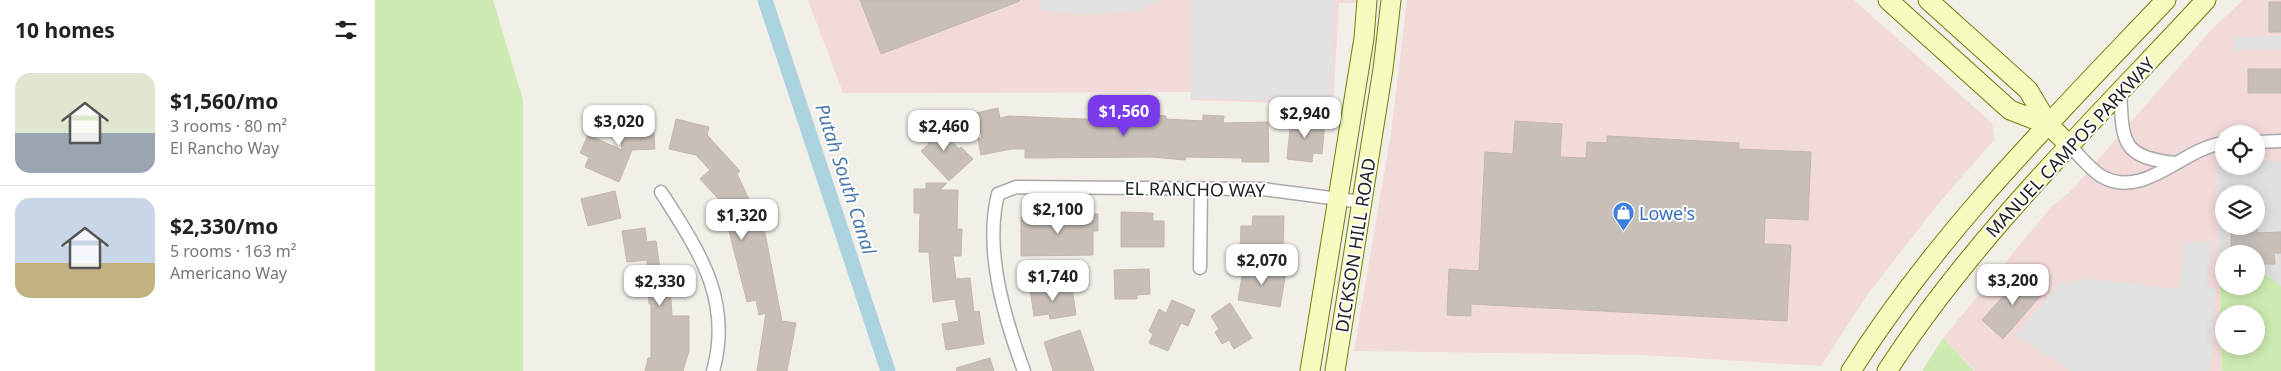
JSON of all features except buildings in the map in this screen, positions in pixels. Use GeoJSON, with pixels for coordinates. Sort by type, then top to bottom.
{"type":"FeatureCollection","features":[{"type":"Feature","properties":{"kind":"main road","name":"DICKSON HILL ROAD"},"geometry":{"type":"LineString","coordinates":[[1310,371],[1336,198],[1363,47],[1367,0]]}},
{"type":"Feature","properties":{"kind":"main road","name":"DICKSON HILL ROAD"},"geometry":{"type":"LineString","coordinates":[[1335,371],[1383,69],[1391,0]]}},
{"type":"Feature","properties":{"kind":"main road"},"geometry":{"type":"LineString","coordinates":[[1888,0],[2010,110],[2049,125]]}},
{"type":"Feature","properties":{"kind":"main road"},"geometry":{"type":"LineString","coordinates":[[1928,0],[2028,90],[2049,125],[2070,146]]}},
{"type":"Feature","properties":{"kind":"main road","name":"MANUEL CAMPOS PARKWAY"},"geometry":{"type":"LineString","coordinates":[[1851,371],[1878,329],[1929,260],[1971,209],[2166,0]]}},
{"type":"Feature","properties":{"kind":"main road","name":"MANUEL CAMPOS PARKWAY"},"geometry":{"type":"LineString","coordinates":[[1887,371],[1926,312],[1967,260],[2206,0]]}},
{"type":"Feature","properties":{"kind":"street"},"geometry":{"type":"LineString","coordinates":[[2120,92],[2123,130],[2129,146],[2146,158],[2175,163]]}},
{"type":"Feature","properties":{"kind":"street"},"geometry":{"type":"LineString","coordinates":[[2265,142],[2281,141]]}},
{"type":"Feature","properties":{"kind":"street"},"geometry":{"type":"LineString","coordinates":[[2070,146],[2101,176],[2119,183],[2129,183],[2149,179],[2201,148],[2215,145]]}},
{"type":"Feature","properties":{"kind":"street","name":"EL RANCHO WAY"},"geometry":{"type":"LineString","coordinates":[[1024,371],[1007,318],[999,284],[993,215],[998,194],[1016,187],[1262,189],[1362,202]]}},
{"type":"Feature","properties":{"kind":"street"},"geometry":{"type":"LineString","coordinates":[[1200,268],[1201,188]]}},
{"type":"Feature","properties":{"kind":"street"},"geometry":{"type":"LineString","coordinates":[[661,192],[697,249],[709,273],[717,300],[719,331],[713,371]]}},
{"type":"Feature","properties":{"kind":"shaded area"},"geometry":{"type":"Polygon","coordinates":[[[808,0],[1359,0],[1359,3],[1339,3],[1333,105],[1191,100],[1191,92],[843,93],[808,0]]]}},
{"type":"Feature","properties":{"kind":"shaded area"},"geometry":{"type":"Polygon","coordinates":[[[1040,0],[1160,0],[1140,10],[1089,15],[1043,10],[1040,0]]]}},
{"type":"Feature","properties":{"kind":"shaded area"},"geometry":{"type":"Polygon","coordinates":[[[1191,0],[1334,0],[1330,103],[1191,98],[1191,0]]]}},
{"type":"Feature","properties":{"kind":"shaded area"},"geometry":{"type":"Polygon","coordinates":[[[1407,0],[1854,0],[1992,123],[1995,139],[1938,204],[1868,294],[1821,366],[1646,355],[1354,351],[1391,133],[1407,0]]]}},
{"type":"Feature","properties":{"kind":"shaded area"},"geometry":{"type":"Polygon","coordinates":[[[2243,0],[2281,0],[2281,161],[2265,161],[2265,125],[2215,125],[2215,175],[2217,175],[2218,185],[2215,185],[2215,235],[2219,235],[2219,245],[2215,245],[2215,295],[2220,295],[2220,305],[2215,305],[2215,355],[2222,355],[2222,371],[1975,371],[1943,338],[2052,206],[2072,190],[2210,31],[2243,0]]]}},
{"type":"Feature","properties":{"kind":"shaded area"},"geometry":{"type":"Polygon","coordinates":[[[2281,36],[2281,49],[2235,50],[2235,37],[2281,36]]]}},
{"type":"Feature","properties":{"kind":"shaded area"},"geometry":{"type":"Polygon","coordinates":[[[2265,161],[2281,161],[2281,286],[2265,274],[2265,245],[2219,245],[2219,235],[2265,235],[2265,185],[2218,185],[2217,175],[2265,175],[2265,161]]]}},
{"type":"Feature","properties":{"kind":"shaded area"},"geometry":{"type":"Polygon","coordinates":[[[2212,241],[2207,287],[2215,287],[2215,295],[2210,371],[2071,371],[2015,335],[2063,281],[2069,286],[2071,282],[2087,279],[2179,289],[2185,242],[2212,241]]]}},
{"type":"Feature","properties":{"kind":"green space"},"geometry":{"type":"Polygon","coordinates":[[[375,0],[493,0],[523,100],[523,371],[375,371],[375,0]]]}},
{"type":"Feature","properties":{"kind":"green space"},"geometry":{"type":"Polygon","coordinates":[[[2265,274],[2281,286],[2281,371],[2222,371],[2222,355],[2265,355],[2265,305],[2220,305],[2220,295],[2265,295],[2265,274]]]}},
{"type":"Feature","properties":{"kind":"green space"},"geometry":{"type":"Polygon","coordinates":[[[1943,338],[1974,371],[1922,371],[1943,338]]]}},
{"type":"Feature","properties":{"kind":"waterway","name":"Putah South Canal"},"geometry":{"type":"LineString","coordinates":[[765,0],[888,371]]}},
{"type":"Feature","properties":{"kind":"place","name":"Lowe's"},"geometry":{"type":"Point","coordinates":[1623,232]}}]}
